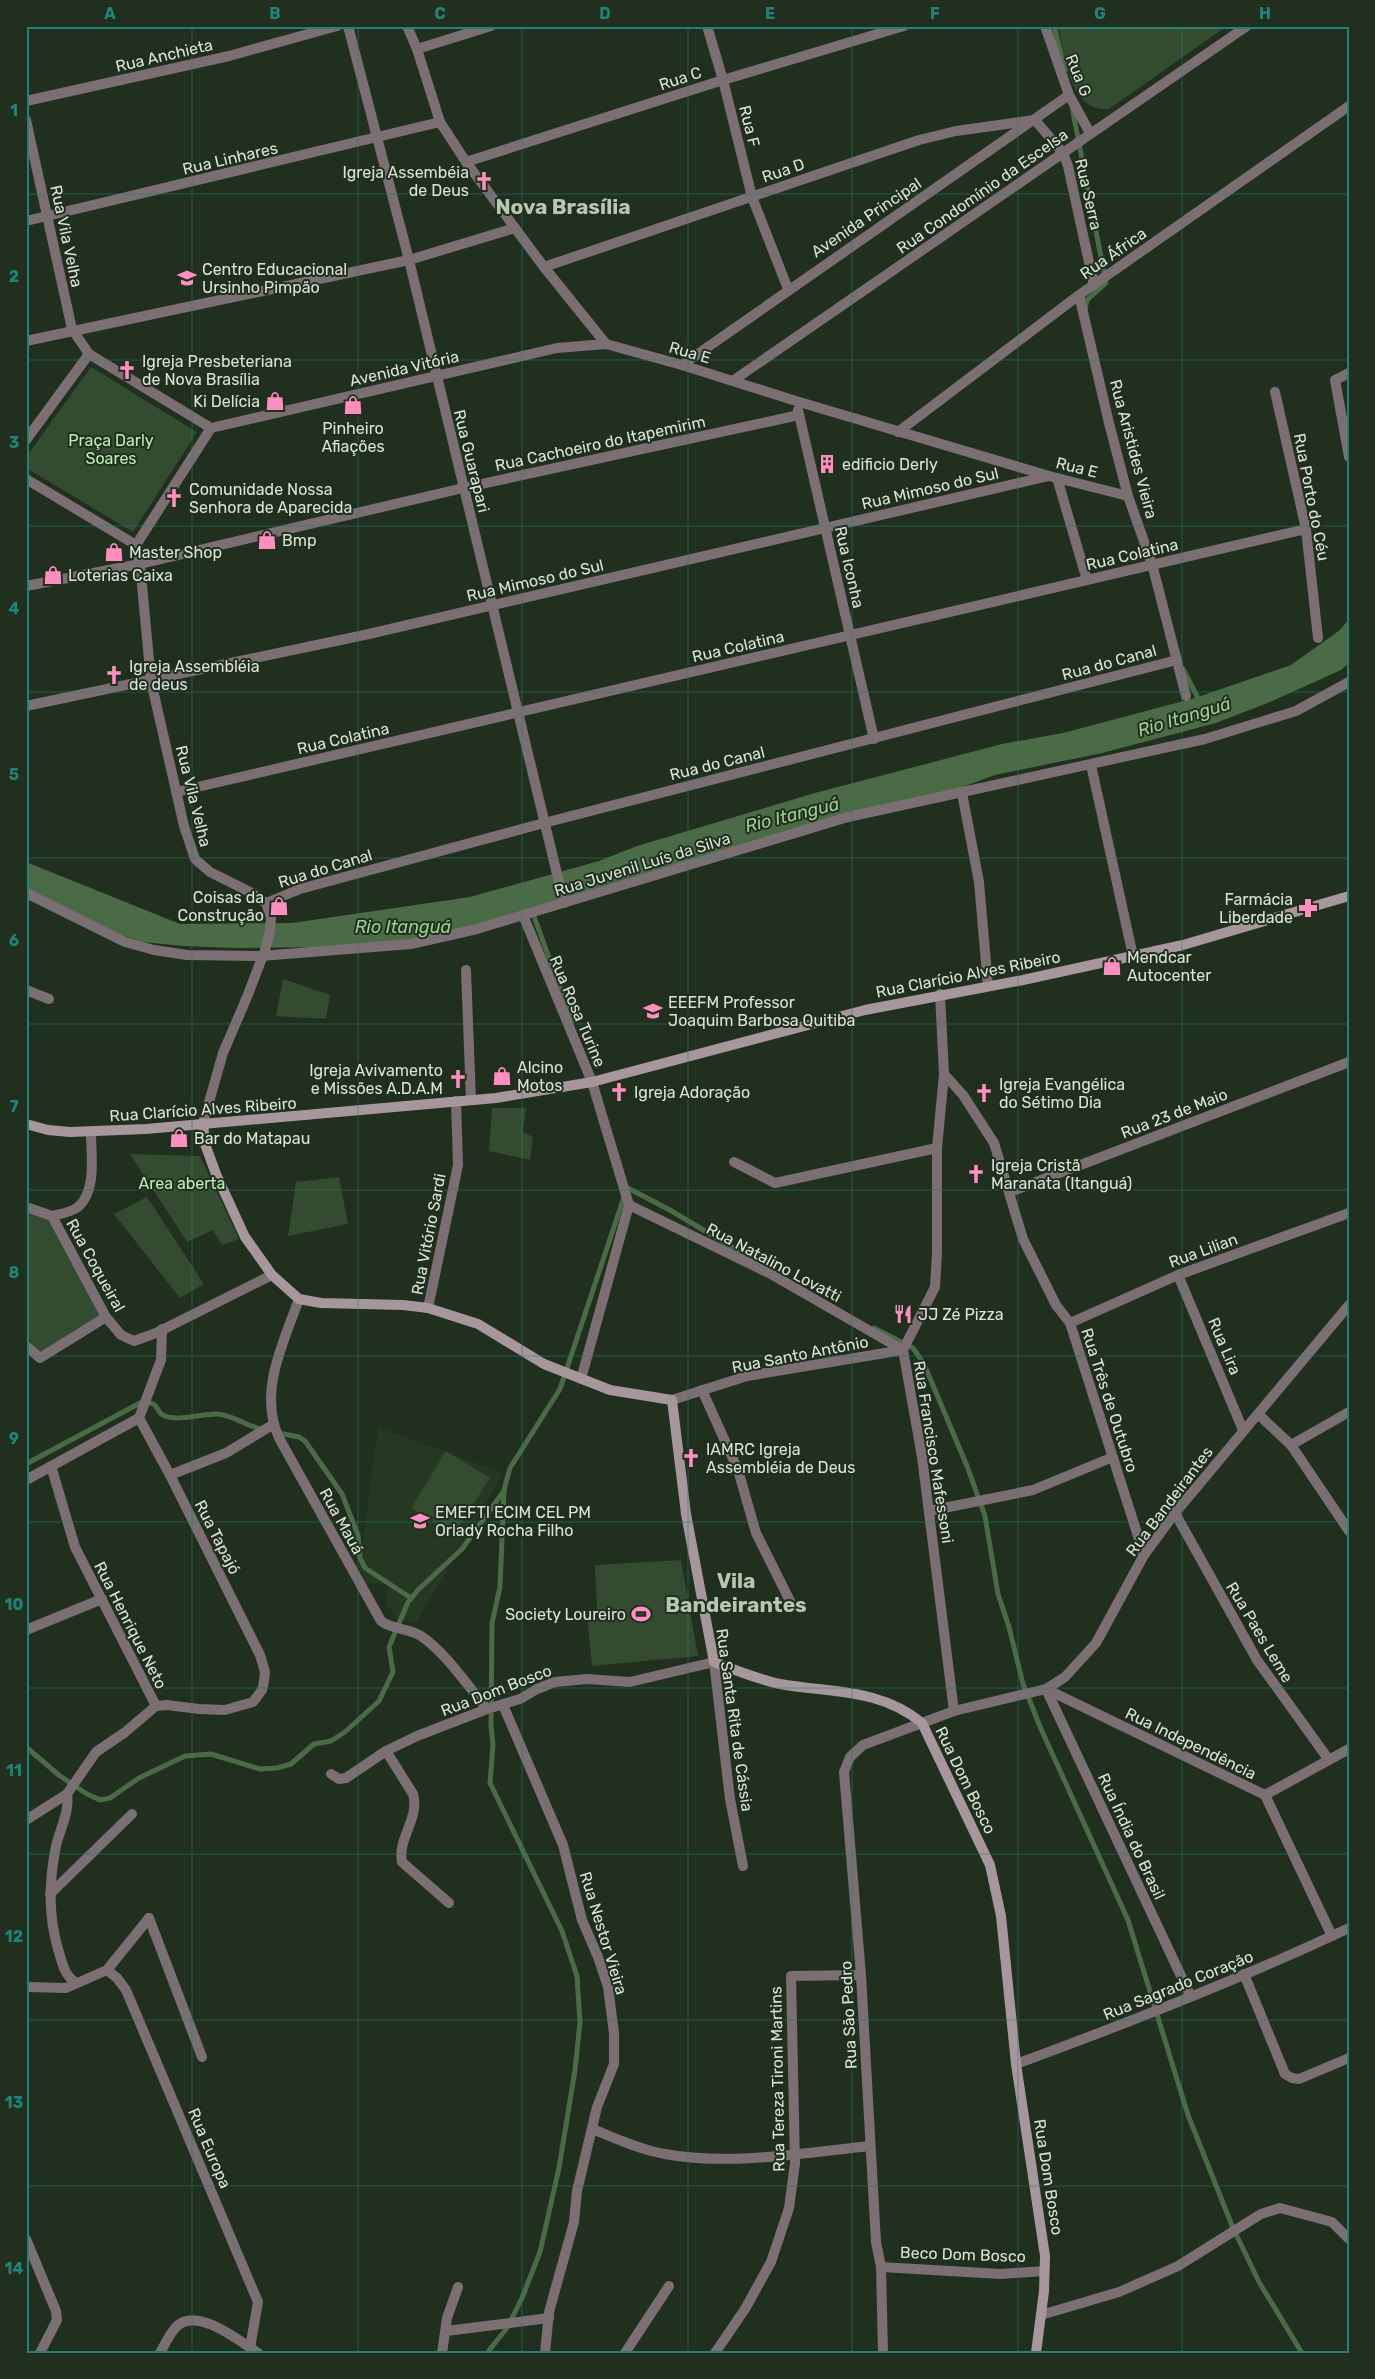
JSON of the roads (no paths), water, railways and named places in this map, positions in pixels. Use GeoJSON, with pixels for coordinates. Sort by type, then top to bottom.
{"type":"FeatureCollection","features":[{"type":"Feature","properties":{"kind":"street","name":"Rua Anchieta"},"geometry":{"type":"LineString","coordinates":[[26,101],[230,56],[337,26]]}},
{"type":"Feature","properties":{"kind":"street","name":"Rua Guarapari"},"geometry":{"type":"LineString","coordinates":[[348,26],[409,260],[563,899]]}},
{"type":"Feature","properties":{"kind":"street"},"geometry":{"type":"LineString","coordinates":[[407,26],[418,49],[440,122],[466,162],[544,267],[606,344]]}},
{"type":"Feature","properties":{"kind":"street"},"geometry":{"type":"LineString","coordinates":[[418,49],[491,26]]}},
{"type":"Feature","properties":{"kind":"street","name":"Rua F"},"geometry":{"type":"LineString","coordinates":[[707,26],[723,80],[752,197],[788,289]]}},
{"type":"Feature","properties":{"kind":"street","name":"Rua C"},"geometry":{"type":"LineString","coordinates":[[466,162],[723,80],[904,26]]}},
{"type":"Feature","properties":{"kind":"street","name":"Rua G"},"geometry":{"type":"LineString","coordinates":[[1045,26],[1069,95],[1090,133]]}},
{"type":"Feature","properties":{"kind":"street","name":"Rua Condomínio da Escelsa"},"geometry":{"type":"LineString","coordinates":[[734,380],[1247,26]]}},
{"type":"Feature","properties":{"kind":"street","name":"Avenida Principal"},"geometry":{"type":"LineString","coordinates":[[682,365],[788,289],[1069,95]]}},
{"type":"Feature","properties":{"kind":"street","name":"Rua África"},"geometry":{"type":"LineString","coordinates":[[898,432],[1080,295],[1349,107]]}},
{"type":"Feature","properties":{"kind":"street","name":"Rua Vila Velha"},"geometry":{"type":"LineString","coordinates":[[26,120],[72,329],[89,354]]}},
{"type":"Feature","properties":{"kind":"street","name":"Rua D"},"geometry":{"type":"LineString","coordinates":[[544,267],[919,140],[956,131],[1035,120]]}},
{"type":"Feature","properties":{"kind":"street","name":"Rua Serra"},"geometry":{"type":"LineString","coordinates":[[1035,120],[1063,153],[1068,166],[1094,285]]}},
{"type":"Feature","properties":{"kind":"street","name":"Rua Linhares"},"geometry":{"type":"LineString","coordinates":[[26,221],[440,122]]}},
{"type":"Feature","properties":{"kind":"street"},"geometry":{"type":"LineString","coordinates":[[26,340],[409,260],[516,228]]}},
{"type":"Feature","properties":{"kind":"street","name":"Rua Aristides Vieira"},"geometry":{"type":"LineString","coordinates":[[1080,295],[1128,496],[1152,564],[1186,696]]}},
{"type":"Feature","properties":{"kind":"street","name":"Rua E"},"geometry":{"type":"LineString","coordinates":[[606,344],[734,380],[898,432],[1053,477],[1128,496]]}},
{"type":"Feature","properties":{"kind":"street","name":"Avenida Vitória"},"geometry":{"type":"LineString","coordinates":[[211,428],[556,348],[606,344]]}},
{"type":"Feature","properties":{"kind":"street"},"geometry":{"type":"LineString","coordinates":[[26,440],[89,354],[211,428],[136,545],[26,479]]}},
{"type":"Feature","properties":{"kind":"street"},"geometry":{"type":"LineString","coordinates":[[1349,373],[1335,380],[1349,457]]}},
{"type":"Feature","properties":{"kind":"street","name":"Rua Porto do Céu"},"geometry":{"type":"LineString","coordinates":[[1275,392],[1306,529],[1318,638]]}},
{"type":"Feature","properties":{"kind":"street","name":"Rua Iconha"},"geometry":{"type":"LineString","coordinates":[[796,401],[874,739]]}},
{"type":"Feature","properties":{"kind":"street","name":"Rua Cachoeiro do Itapemirim"},"geometry":{"type":"LineString","coordinates":[[26,586],[140,564],[463,488],[799,415]]}},
{"type":"Feature","properties":{"kind":"street"},"geometry":{"type":"LineString","coordinates":[[1053,477],[1087,580]]}},
{"type":"Feature","properties":{"kind":"street","name":"Rua Mimoso do Sul"},"geometry":{"type":"LineString","coordinates":[[26,706],[151,681],[492,606],[1053,477]]}},
{"type":"Feature","properties":{"kind":"street","name":"Rua Colatina"},"geometry":{"type":"LineString","coordinates":[[176,792],[1306,529]]}},
{"type":"Feature","properties":{"kind":"street","name":"Rua Vila Velha"},"geometry":{"type":"LineString","coordinates":[[136,545],[140,564],[151,681],[176,792],[195,859],[210,872],[250,892],[266,903]]}},
{"type":"Feature","properties":{"kind":"street","name":"Rua do Canal"},"geometry":{"type":"LineString","coordinates":[[266,903],[300,889],[544,823],[1177,660]]}},
{"type":"Feature","properties":{"kind":"street","name":"Rua Juvenil Luís da Silva"},"geometry":{"type":"LineString","coordinates":[[26,893],[125,942],[154,950],[187,955],[263,953],[411,944],[477,929],[523,915],[563,899],[848,818],[1205,738],[1296,712],[1349,682]]}},
{"type":"Feature","properties":{"kind":"street"},"geometry":{"type":"LineString","coordinates":[[1091,765],[1133,956]]}},
{"type":"Feature","properties":{"kind":"street"},"geometry":{"type":"LineString","coordinates":[[962,793],[979,882],[988,986]]}},
{"type":"Feature","properties":{"kind":"street","name":"Rua Clarício Alves Ribeiro"},"geometry":{"type":"LineString","coordinates":[[26,1124],[48,1130],[91,1133],[456,1102],[592,1082],[865,1010],[1183,945],[1349,896]]}},
{"type":"Feature","properties":{"kind":"street"},"geometry":{"type":"LineString","coordinates":[[266,903],[271,917],[270,931],[247,997],[223,1053],[203,1123],[205,1144],[244,1237],[272,1274],[299,1299]]}},
{"type":"Feature","properties":{"kind":"street","name":"Rua Rosa Turine"},"geometry":{"type":"LineString","coordinates":[[523,915],[592,1082],[629,1205]]}},
{"type":"Feature","properties":{"kind":"street"},"geometry":{"type":"LineString","coordinates":[[466,970],[471,1100]]}},
{"type":"Feature","properties":{"kind":"street"},"geometry":{"type":"LineString","coordinates":[[26,990],[49,1000]]}},
{"type":"Feature","properties":{"kind":"street","name":"Rua Francisco Mafessoni"},"geometry":{"type":"LineString","coordinates":[[940,994],[944,1074],[937,1148],[937,1254],[935,1287],[903,1350],[929,1511],[954,1711]]}},
{"type":"Feature","properties":{"kind":"street","name":"Rua 23 de Maio"},"geometry":{"type":"LineString","coordinates":[[1010,1192],[1349,1062]]}},
{"type":"Feature","properties":{"kind":"street","name":"Rua Três de Outubro"},"geometry":{"type":"LineString","coordinates":[[944,1074],[963,1095],[994,1143],[1023,1239],[1056,1305],[1070,1323],[1144,1555]]}},
{"type":"Feature","properties":{"kind":"street","name":"Rua Vitório Sardi"},"geometry":{"type":"LineString","coordinates":[[428,1308],[458,1165],[456,1102]]}},
{"type":"Feature","properties":{"kind":"street"},"geometry":{"type":"LineString","coordinates":[[52,1216],[78,1208],[87,1194],[91,1178],[91,1133]]}},
{"type":"Feature","properties":{"kind":"street"},"geometry":{"type":"LineString","coordinates":[[734,1162],[775,1183],[937,1148]]}},
{"type":"Feature","properties":{"kind":"street"},"geometry":{"type":"LineString","coordinates":[[581,1379],[629,1205]]}},
{"type":"Feature","properties":{"kind":"street","name":"Rua Natalino Lovatti"},"geometry":{"type":"LineString","coordinates":[[629,1205],[768,1273],[903,1350]]}},
{"type":"Feature","properties":{"kind":"street","name":"Rua Coqueiral"},"geometry":{"type":"LineString","coordinates":[[26,1207],[52,1216],[106,1317],[120,1335],[134,1340],[156,1333],[272,1274]]}},
{"type":"Feature","properties":{"kind":"street","name":"Rua Lilian"},"geometry":{"type":"LineString","coordinates":[[1070,1323],[1178,1274],[1349,1213]]}},
{"type":"Feature","properties":{"kind":"street","name":"Rua Lira"},"geometry":{"type":"LineString","coordinates":[[1178,1274],[1243,1430]]}},
{"type":"Feature","properties":{"kind":"street","name":"Rua Santo Antônio"},"geometry":{"type":"LineString","coordinates":[[299,1299],[321,1303],[403,1304],[428,1308],[478,1324],[544,1364],[610,1390],[672,1400],[747,1376],[785,1368],[903,1350]]}},
{"type":"Feature","properties":{"kind":"street","name":"Rua Mauá"},"geometry":{"type":"LineString","coordinates":[[299,1299],[272,1380],[270,1398],[274,1424],[279,1438],[381,1621],[389,1627],[418,1635],[430,1644],[487,1709]]}},
{"type":"Feature","properties":{"kind":"street","name":"Rua Bandeirantes"},"geometry":{"type":"LineString","coordinates":[[922,1724],[954,1711],[1046,1689],[1066,1677],[1096,1643],[1144,1555],[1175,1512],[1243,1430],[1259,1415],[1349,1305]]}},
{"type":"Feature","properties":{"kind":"street"},"geometry":{"type":"LineString","coordinates":[[26,1346],[40,1358],[106,1317]]}},
{"type":"Feature","properties":{"kind":"street"},"geometry":{"type":"LineString","coordinates":[[26,1480],[139,1418],[161,1360],[162,1329]]}},
{"type":"Feature","properties":{"kind":"street"},"geometry":{"type":"LineString","coordinates":[[702,1390],[738,1470],[756,1533],[790,1601]]}},
{"type":"Feature","properties":{"kind":"street","name":"Rua Santa Rita de Cássia"},"geometry":{"type":"LineString","coordinates":[[672,1400],[686,1514],[714,1662],[730,1799],[742,1866]]}},
{"type":"Feature","properties":{"kind":"street"},"geometry":{"type":"LineString","coordinates":[[1291,1445],[1349,1412]]}},
{"type":"Feature","properties":{"kind":"street"},"geometry":{"type":"LineString","coordinates":[[1259,1415],[1291,1445],[1349,1531]]}},
{"type":"Feature","properties":{"kind":"street","name":"Rua Tapajó"},"geometry":{"type":"LineString","coordinates":[[139,1418],[256,1645],[265,1672],[262,1690],[253,1702],[245,1706],[225,1710],[167,1705],[156,1706]]}},
{"type":"Feature","properties":{"kind":"street"},"geometry":{"type":"LineString","coordinates":[[170,1475],[226,1453],[274,1424]]}},
{"type":"Feature","properties":{"kind":"street"},"geometry":{"type":"LineString","coordinates":[[929,1511],[1033,1490],[1113,1457]]}},
{"type":"Feature","properties":{"kind":"street","name":"Rua Henrique Neto"},"geometry":{"type":"LineString","coordinates":[[51,1466],[75,1547],[156,1706],[124,1733],[96,1752],[67,1794]]}},
{"type":"Feature","properties":{"kind":"street","name":"Rua Paes Leme"},"geometry":{"type":"LineString","coordinates":[[1175,1512],[1256,1660],[1329,1760]]}},
{"type":"Feature","properties":{"kind":"street"},"geometry":{"type":"LineString","coordinates":[[26,1630],[102,1599]]}},
{"type":"Feature","properties":{"kind":"street","name":"Rua Dom Bosco"},"geometry":{"type":"LineString","coordinates":[[331,1774],[339,1779],[346,1778],[386,1751],[487,1709],[520,1699],[537,1689],[560,1681],[587,1679],[630,1682],[714,1662],[779,1684],[844,1692],[880,1700],[907,1711],[922,1724],[990,1866],[1001,1916],[1016,2064],[1043,2237],[1042,2315],[1036,2353]]}},
{"type":"Feature","properties":{"kind":"street","name":"Rua Independência"},"geometry":{"type":"LineString","coordinates":[[1046,1689],[1265,1795],[1349,1749]]}},
{"type":"Feature","properties":{"kind":"street","name":"Rua Índia do Brasil"},"geometry":{"type":"LineString","coordinates":[[1046,1689],[1190,1995]]}},
{"type":"Feature","properties":{"kind":"street","name":"Rua Nestor Vieira"},"geometry":{"type":"LineString","coordinates":[[503,1705],[558,1830],[582,1920],[598,1957],[608,1987],[614,2033],[614,2064],[600,2098],[577,2191],[574,2222],[562,2258],[549,2318],[546,2353]]}},
{"type":"Feature","properties":{"kind":"street","name":"Rua São Pedro"},"geometry":{"type":"LineString","coordinates":[[883,2353],[881,2266],[876,2242],[861,1975],[844,1772],[850,1757],[863,1745],[922,1724]]}},
{"type":"Feature","properties":{"kind":"street"},"geometry":{"type":"LineString","coordinates":[[386,1751],[416,1802],[412,1822],[402,1848],[402,1862],[449,1903]]}},
{"type":"Feature","properties":{"kind":"street"},"geometry":{"type":"LineString","coordinates":[[26,1820],[67,1794],[68,1802],[56,1846],[50,1894],[61,1960],[68,1977],[75,1982]]}},
{"type":"Feature","properties":{"kind":"street"},"geometry":{"type":"LineString","coordinates":[[1265,1795],[1332,1936]]}},
{"type":"Feature","properties":{"kind":"street"},"geometry":{"type":"LineString","coordinates":[[50,1894],[132,1814]]}},
{"type":"Feature","properties":{"kind":"street"},"geometry":{"type":"LineString","coordinates":[[26,1987],[66,1988],[75,1982],[107,1970],[149,1918],[202,2057]]}},
{"type":"Feature","properties":{"kind":"street","name":"Rua Sagrado Coração"},"geometry":{"type":"LineString","coordinates":[[1016,2064],[1105,2031],[1244,1974],[1349,1928]]}},
{"type":"Feature","properties":{"kind":"street","name":"Rua Europa"},"geometry":{"type":"LineString","coordinates":[[107,1970],[117,1978],[126,1990],[258,2302],[254,2350]]}},
{"type":"Feature","properties":{"kind":"street"},"geometry":{"type":"LineString","coordinates":[[1244,1974],[1285,2074],[1299,2079],[1349,2058]]}},
{"type":"Feature","properties":{"kind":"street","name":"Rua Tereza Tironi Martins"},"geometry":{"type":"LineString","coordinates":[[715,2353],[744,2309],[771,2262],[789,2208],[794,2175],[791,1976],[861,1975]]}},
{"type":"Feature","properties":{"kind":"street"},"geometry":{"type":"LineString","coordinates":[[592,2129],[649,2150],[677,2156],[720,2158],[794,2154],[870,2146]]}},
{"type":"Feature","properties":{"kind":"street"},"geometry":{"type":"LineString","coordinates":[[1042,2315],[1119,2292],[1178,2266],[1261,2214],[1280,2208],[1332,2222],[1349,2239]]}},
{"type":"Feature","properties":{"kind":"street"},"geometry":{"type":"LineString","coordinates":[[26,2239],[56,2311],[57,2320],[40,2353]]}},
{"type":"Feature","properties":{"kind":"street","name":"Beco Dom Bosco"},"geometry":{"type":"LineString","coordinates":[[881,2266],[1001,2274],[1044,2271]]}},
{"type":"Feature","properties":{"kind":"street"},"geometry":{"type":"LineString","coordinates":[[625,2353],[669,2286]]}},
{"type":"Feature","properties":{"kind":"street"},"geometry":{"type":"LineString","coordinates":[[442,2353],[450,2307],[458,2287]]}},
{"type":"Feature","properties":{"kind":"street"},"geometry":{"type":"LineString","coordinates":[[446,2331],[549,2318]]}},
{"type":"Feature","properties":{"kind":"street"},"geometry":{"type":"LineString","coordinates":[[160,2353],[177,2326],[193,2319],[202,2320],[254,2350]]}},
{"type":"Feature","properties":{"kind":"water","name":"Rio Itanguá"},"geometry":{"type":"Polygon","coordinates":[[[1349,619],[1349,663],[1341,670],[1270,702],[1216,723],[1102,753],[995,775],[949,792],[729,849],[605,885],[521,915],[427,940],[346,947],[235,948],[143,942],[124,936],[26,894],[26,862],[180,924],[292,923],[470,897],[599,861],[637,846],[815,793],[1002,744],[1063,733],[1195,698],[1291,665],[1340,630],[1349,619]]]}},
{"type":"Feature","properties":{"kind":"waterway"},"geometry":{"type":"LineString","coordinates":[[1054,26],[1065,70]]}},
{"type":"Feature","properties":{"kind":"waterway"},"geometry":{"type":"LineString","coordinates":[[1072,107],[1106,283],[1087,300],[1085,309]]}},
{"type":"Feature","properties":{"kind":"waterway"},"geometry":{"type":"LineString","coordinates":[[1183,669],[1200,702]]}},
{"type":"Feature","properties":{"kind":"waterway"},"geometry":{"type":"LineString","coordinates":[[532,911],[572,1021]]}},
{"type":"Feature","properties":{"kind":"waterway"},"geometry":{"type":"LineString","coordinates":[[624,1186],[670,1210],[755,1261]]}},
{"type":"Feature","properties":{"kind":"waterway"},"geometry":{"type":"LineString","coordinates":[[487,2353],[507,2328],[522,2298],[540,2252],[559,2168],[575,2070],[580,2022],[577,1976],[562,1931],[490,1783],[493,1745],[491,1725],[492,1623],[500,1587],[504,1490],[510,1468],[560,1389],[624,1197]]}},
{"type":"Feature","properties":{"kind":"waterway"},"geometry":{"type":"LineString","coordinates":[[874,1328],[913,1348],[924,1364],[967,1466],[985,1516],[998,1594],[1009,1627],[1023,1684],[1041,1729],[1128,1920],[1188,2115],[1233,2228],[1259,2282],[1302,2353]]}},
{"type":"Feature","properties":{"kind":"waterway"},"geometry":{"type":"LineString","coordinates":[[26,1464],[140,1403],[155,1405],[163,1415],[168,1417],[180,1418],[218,1414],[229,1416],[262,1429]]}},
{"type":"Feature","properties":{"kind":"waterway"},"geometry":{"type":"LineString","coordinates":[[278,1433],[299,1437],[305,1441],[342,1494],[358,1535],[360,1558],[365,1568],[411,1598]]}},
{"type":"Feature","properties":{"kind":"waterway"},"geometry":{"type":"LineString","coordinates":[[26,1747],[60,1776],[87,1794],[100,1800],[110,1798],[139,1778],[185,1756],[211,1754],[260,1769],[277,1768],[291,1764],[314,1744],[331,1741],[345,1732],[379,1701],[393,1672],[389,1647],[408,1602],[418,1590],[462,1549],[504,1491]]}},
{"type":"Feature","properties":{"kind":"place","name":"Igreja Assembéia de Deus"},"geometry":{"type":"Point","coordinates":[484,181]}},
{"type":"Feature","properties":{"kind":"place","name":"Centro Educacional Ursinho Pimpão"},"geometry":{"type":"Point","coordinates":[187,278]}},
{"type":"Feature","properties":{"kind":"place","name":"Igreja Presbeteriana de Nova Brasília"},"geometry":{"type":"Point","coordinates":[127,370]}},
{"type":"Feature","properties":{"kind":"place","name":"Ki Delícia"},"geometry":{"type":"Point","coordinates":[275,401]}},
{"type":"Feature","properties":{"kind":"place","name":"Pinheiro Afiações"},"geometry":{"type":"Point","coordinates":[353,405]}},
{"type":"Feature","properties":{"kind":"place","name":"edificio Derly"},"geometry":{"type":"Point","coordinates":[827,464]}},
{"type":"Feature","properties":{"kind":"place","name":"Comunidade Nossa Senhora de Aparecida"},"geometry":{"type":"Point","coordinates":[174,498]}},
{"type":"Feature","properties":{"kind":"place","name":"Bmp"},"geometry":{"type":"Point","coordinates":[267,540]}},
{"type":"Feature","properties":{"kind":"place","name":"Master Shop"},"geometry":{"type":"Point","coordinates":[114,552]}},
{"type":"Feature","properties":{"kind":"place","name":"Loterias Caixa"},"geometry":{"type":"Point","coordinates":[53,575]}},
{"type":"Feature","properties":{"kind":"place","name":"Igreja Assembléia de deus"},"geometry":{"type":"Point","coordinates":[114,675]}},
{"type":"Feature","properties":{"kind":"place","name":"Coisas da Construção"},"geometry":{"type":"Point","coordinates":[279,906]}},
{"type":"Feature","properties":{"kind":"place","name":"Farmácia Liberdade"},"geometry":{"type":"Point","coordinates":[1308,908]}},
{"type":"Feature","properties":{"kind":"place","name":"Mendcar Autocenter"},"geometry":{"type":"Point","coordinates":[1112,966]}},
{"type":"Feature","properties":{"kind":"place","name":"EEEFM Professor Joaquim Barbosa Quitiba"},"geometry":{"type":"Point","coordinates":[653,1011]}},
{"type":"Feature","properties":{"kind":"place","name":"Alcino Motos"},"geometry":{"type":"Point","coordinates":[502,1076]}},
{"type":"Feature","properties":{"kind":"place","name":"Igreja Avivamento e Missões A.D.A.M"},"geometry":{"type":"Point","coordinates":[458,1079]}},
{"type":"Feature","properties":{"kind":"place","name":"Igreja Adoração"},"geometry":{"type":"Point","coordinates":[619,1092]}},
{"type":"Feature","properties":{"kind":"place","name":"Igreja Evangélica do Sétimo Dia"},"geometry":{"type":"Point","coordinates":[984,1093]}},
{"type":"Feature","properties":{"kind":"place","name":"Bar do Matapau"},"geometry":{"type":"Point","coordinates":[179,1138]}},
{"type":"Feature","properties":{"kind":"place","name":"Igreja Cristã Maranata (Itanguá)"},"geometry":{"type":"Point","coordinates":[976,1174]}},
{"type":"Feature","properties":{"kind":"place","name":"JJ Zé Pizza"},"geometry":{"type":"Point","coordinates":[903,1314]}},
{"type":"Feature","properties":{"kind":"place","name":"IAMRC Igreja Assembléia de Deus"},"geometry":{"type":"Point","coordinates":[691,1458]}},
{"type":"Feature","properties":{"kind":"place","name":"EMEFTI ECIM CEL PM Orlady Rocha Filho"},"geometry":{"type":"Point","coordinates":[420,1521]}},
{"type":"Feature","properties":{"kind":"place","name":"Society Loureiro"},"geometry":{"type":"Point","coordinates":[641,1614]}},
{"type":"Feature","properties":{"kind":"district","name":"Nova Brasília"},"geometry":{"type":"Point","coordinates":[563,207]}},
{"type":"Feature","properties":{"kind":"district","name":"Vila Bandeirantes"},"geometry":{"type":"Point","coordinates":[736,1593]}},
{"type":"Feature","properties":{"kind":"park label","name":"Praça Darly Soares"},"geometry":{"type":"Point","coordinates":[111,449]}},
{"type":"Feature","properties":{"kind":"park label","name":"Area aberta"},"geometry":{"type":"Point","coordinates":[182,1183]}}]}
